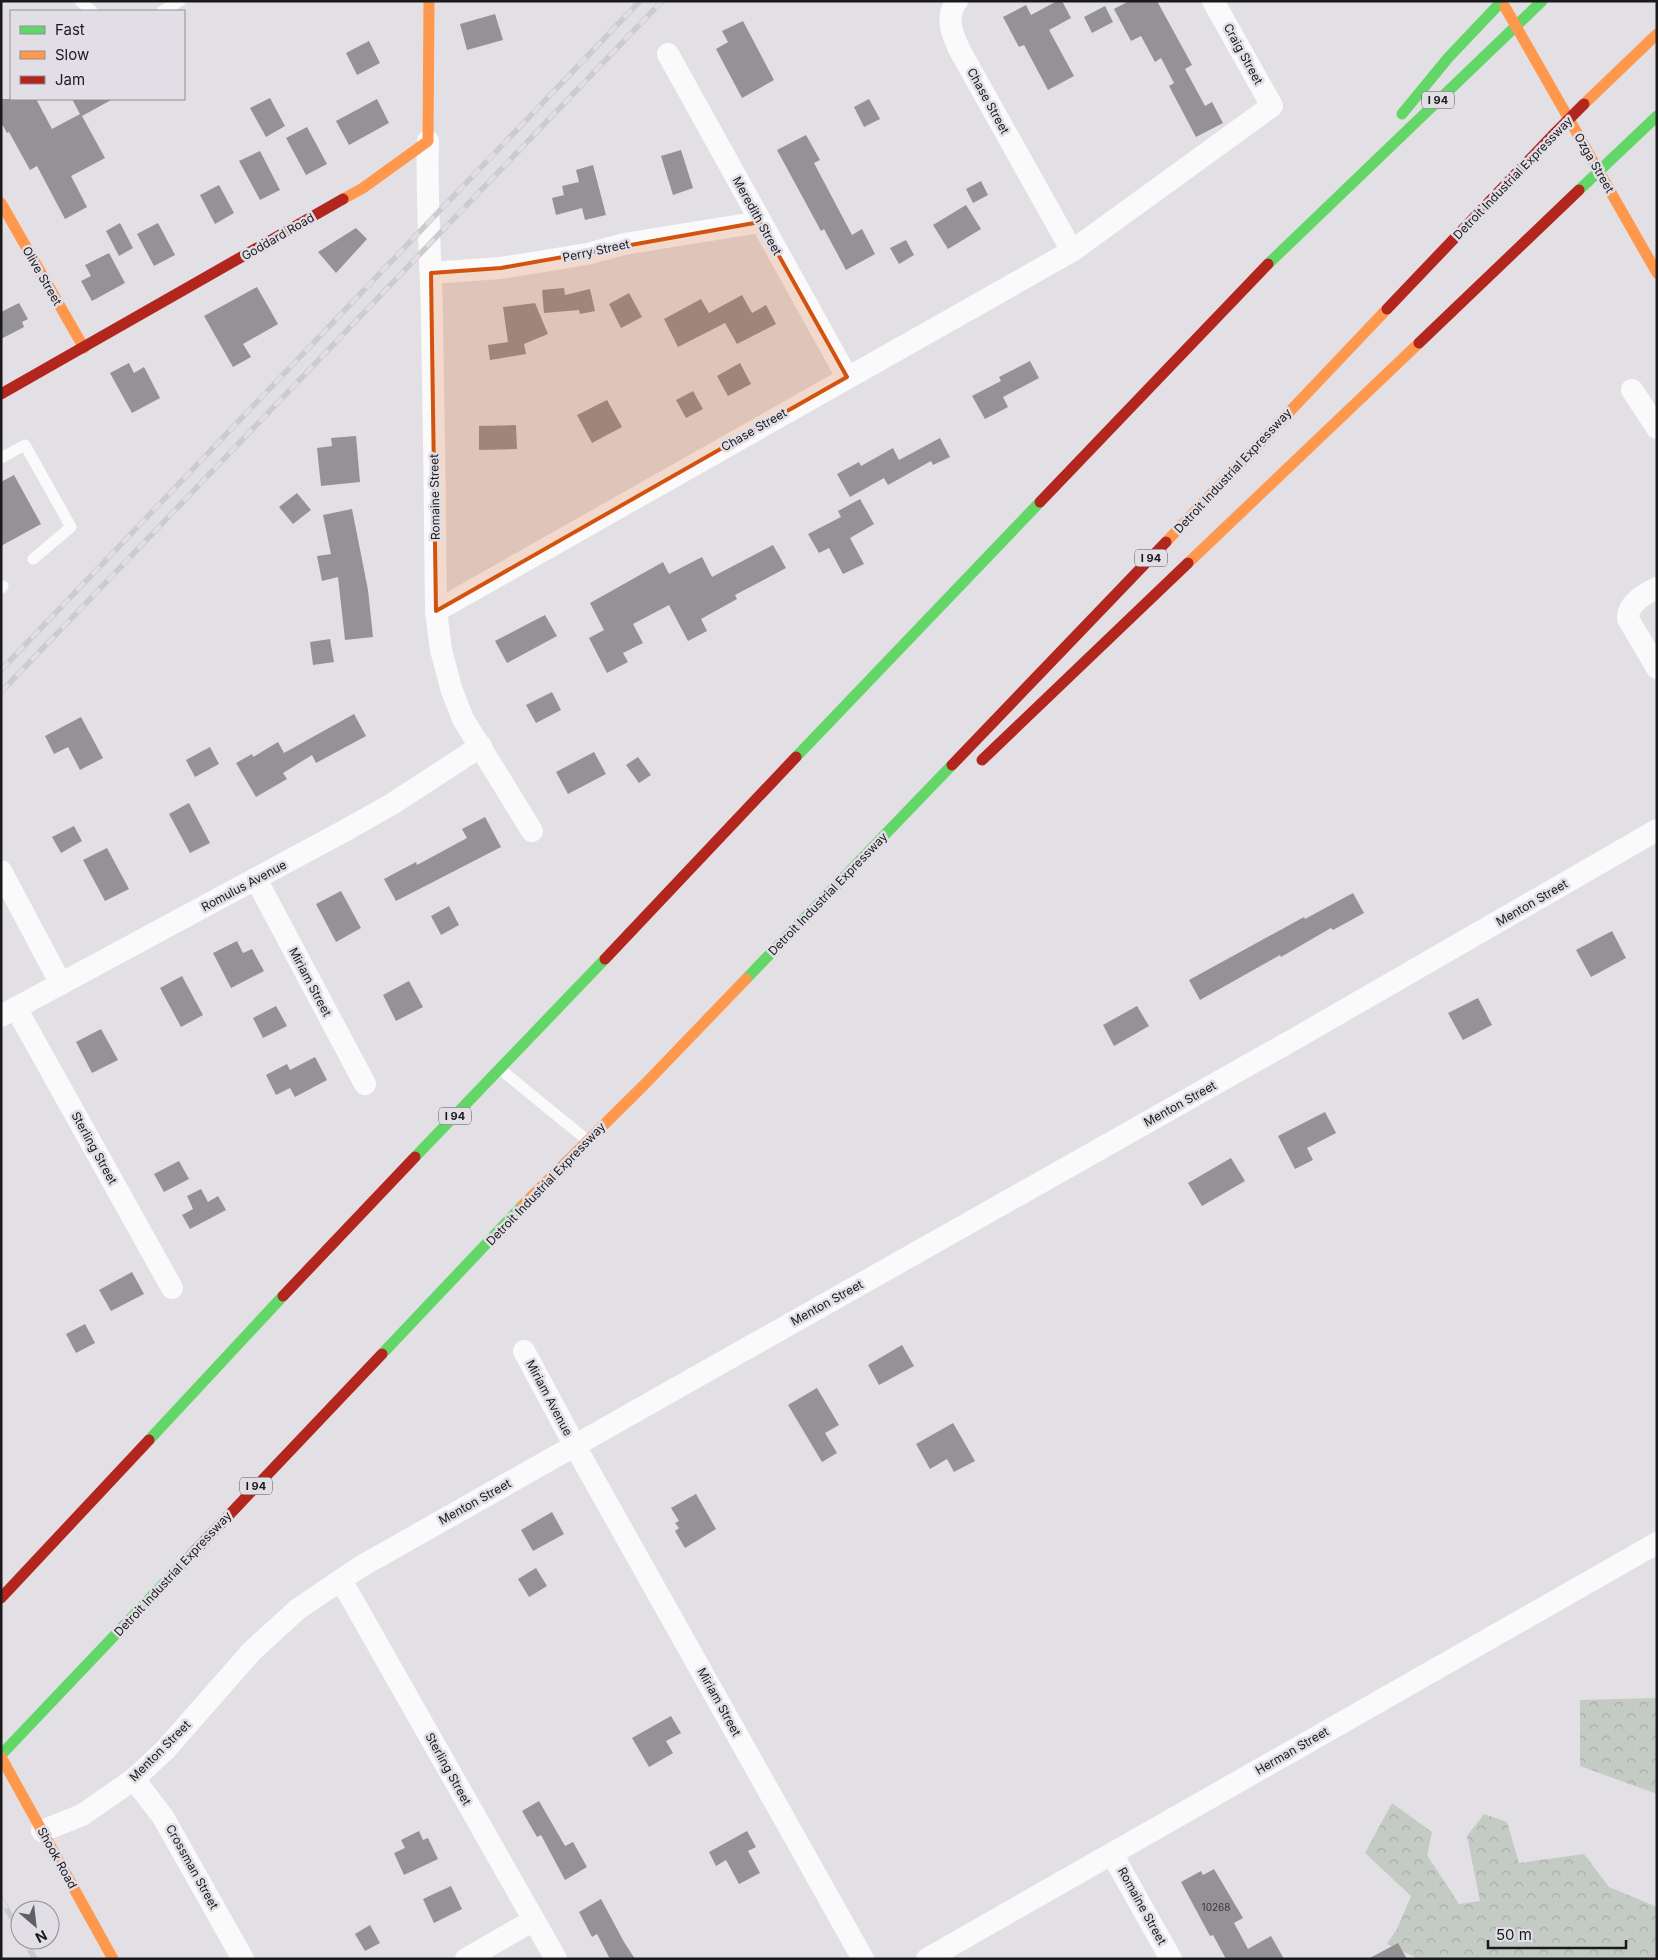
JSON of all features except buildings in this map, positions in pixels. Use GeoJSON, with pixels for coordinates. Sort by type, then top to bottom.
{"type":"FeatureCollection","features":[{"type":"Feature","properties":{"kind":"main road"},"geometry":{"type":"LineString","coordinates":[[428,1],[428,141]]}},
{"type":"Feature","properties":{"kind":"main road"},"geometry":{"type":"LineString","coordinates":[[1394,125],[1448,58],[1502,1]]}},
{"type":"Feature","properties":{"kind":"main road","name":"Ozga Street"},"geometry":{"type":"LineString","coordinates":[[1502,1],[1654,268]]}},
{"type":"Feature","properties":{"kind":"main road","name":"I 94"},"geometry":{"type":"LineString","coordinates":[[1,1598],[305,1273],[1236,296],[1334,199],[1542,1]]}},
{"type":"Feature","properties":{"kind":"main road","name":"Detroit Industrial Expressway"},"geometry":{"type":"LineString","coordinates":[[1,1756],[587,1140],[646,1083],[1150,560],[1552,136],[1657,34]]}},
{"type":"Feature","properties":{"kind":"main road"},"geometry":{"type":"LineString","coordinates":[[972,769],[1657,116]]}},
{"type":"Feature","properties":{"kind":"main road"},"geometry":{"type":"LineString","coordinates":[[1571,197],[1649,139]]}},
{"type":"Feature","properties":{"kind":"main road"},"geometry":{"type":"LineString","coordinates":[[1334,199],[1382,140]]}},
{"type":"Feature","properties":{"kind":"main road","name":"Goddard Road"},"geometry":{"type":"LineString","coordinates":[[1,394],[363,188],[428,141]]}},
{"type":"Feature","properties":{"kind":"main road","name":"Olive Street"},"geometry":{"type":"LineString","coordinates":[[1,203],[84,348]]}},
{"type":"Feature","properties":{"kind":"main road"},"geometry":{"type":"LineString","coordinates":[[646,1083],[866,871]]}},
{"type":"Feature","properties":{"kind":"main road","name":"Shook Road"},"geometry":{"type":"LineString","coordinates":[[1,1756],[113,1959]]}},
{"type":"Feature","properties":{"kind":"street","name":"Chase Street"},"geometry":{"type":"LineString","coordinates":[[957,1],[951,16],[951,30],[959,49],[1072,251]]}},
{"type":"Feature","properties":{"kind":"street","name":"Craig Street"},"geometry":{"type":"LineString","coordinates":[[1213,1],[1272,106]]}},
{"type":"Feature","properties":{"kind":"street","name":"Meredith Street"},"geometry":{"type":"LineString","coordinates":[[668,54],[847,377]]}},
{"type":"Feature","properties":{"kind":"street","name":"Chase Street"},"geometry":{"type":"LineString","coordinates":[[436,612],[1072,251],[1272,106]]}},
{"type":"Feature","properties":{"kind":"street","name":"Romaine Street"},"geometry":{"type":"LineString","coordinates":[[428,141],[427,184],[430,222],[436,612],[441,650],[452,691],[463,719],[532,831]]}},
{"type":"Feature","properties":{"kind":"street","name":"Perry Street"},"geometry":{"type":"LineString","coordinates":[[430,273],[501,268],[587,254],[624,244],[760,222]]}},
{"type":"Feature","properties":{"kind":"street"},"geometry":{"type":"LineString","coordinates":[[1632,390],[1657,428]]}},
{"type":"Feature","properties":{"kind":"street"},"geometry":{"type":"LineString","coordinates":[[1657,588],[1634,602],[1628,612],[1628,619],[1657,668]]}},
{"type":"Feature","properties":{"kind":"street","name":"Romulus Avenue"},"geometry":{"type":"LineString","coordinates":[[8,1012],[256,880],[392,804],[481,746]]}},
{"type":"Feature","properties":{"kind":"street","name":"Menton Street"},"geometry":{"type":"LineString","coordinates":[[42,1831],[82,1815],[134,1779],[165,1750],[252,1651],[298,1609],[360,1567],[1306,1032],[1657,830]]}},
{"type":"Feature","properties":{"kind":"street"},"geometry":{"type":"LineString","coordinates":[[1,871],[61,984]]}},
{"type":"Feature","properties":{"kind":"street","name":"Miriam Street"},"geometry":{"type":"LineString","coordinates":[[256,880],[365,1084]]}},
{"type":"Feature","properties":{"kind":"street","name":"Sterling Street"},"geometry":{"type":"LineString","coordinates":[[8,1012],[172,1288]]}},
{"type":"Feature","properties":{"kind":"street","name":"Miriam Avenue"},"geometry":{"type":"LineString","coordinates":[[524,1351],[575,1446]]}},
{"type":"Feature","properties":{"kind":"street","name":"Miriam Street"},"geometry":{"type":"LineString","coordinates":[[575,1446],[863,1959]]}},
{"type":"Feature","properties":{"kind":"street","name":"Herman Street"},"geometry":{"type":"LineString","coordinates":[[927,1959],[1657,1543]]}},
{"type":"Feature","properties":{"kind":"street","name":"Sterling Street"},"geometry":{"type":"LineString","coordinates":[[341,1580],[556,1959]]}},
{"type":"Feature","properties":{"kind":"street","name":"Crossman Street"},"geometry":{"type":"LineString","coordinates":[[134,1779],[163,1816],[243,1959]]}},
{"type":"Feature","properties":{"kind":"street","name":"Romaine Street"},"geometry":{"type":"LineString","coordinates":[[1112,1854],[1171,1959]]}},
{"type":"Feature","properties":{"kind":"street"},"geometry":{"type":"LineString","coordinates":[[466,1959],[534,1920]]}},
{"type":"Feature","properties":{"kind":"lane"},"geometry":{"type":"LineString","coordinates":[[164,10],[180,1]]}},
{"type":"Feature","properties":{"kind":"lane"},"geometry":{"type":"LineString","coordinates":[[1,458],[24,444],[71,527],[33,559]]}},
{"type":"Feature","properties":{"kind":"lane"},"geometry":{"type":"LineString","coordinates":[[500,1069],[587,1140]]}},
{"type":"Feature","properties":{"kind":"highlighted area"},"geometry":{"type":"Polygon","coordinates":[[[760,222],[847,377],[436,611],[431,273],[501,268],[760,222]]]}},
{"type":"Feature","properties":{"kind":"green space"},"geometry":{"type":"Polygon","coordinates":[[[1657,1698],[1657,1794],[1580,1766],[1580,1700],[1657,1698]]]}},
{"type":"Feature","properties":{"kind":"green space"},"geometry":{"type":"Polygon","coordinates":[[[1392,1803],[1432,1832],[1427,1855],[1459,1904],[1480,1901],[1467,1836],[1484,1814],[1507,1822],[1519,1863],[1584,1854],[1609,1887],[1657,1907],[1657,1959],[1419,1959],[1387,1944],[1397,1929],[1411,1896],[1365,1853],[1392,1803]]]}},
{"type":"Feature","properties":{"kind":"railway"},"geometry":{"type":"LineString","coordinates":[[1,670],[640,1]]}},
{"type":"Feature","properties":{"kind":"railway"},"geometry":{"type":"LineString","coordinates":[[1,692],[662,1]]}},
{"type":"Feature","properties":{"kind":"railway"},"geometry":{"type":"LineString","coordinates":[[1,1899],[10,1915]]}},
{"type":"Feature","properties":{"kind":"railway"},"geometry":{"type":"LineString","coordinates":[[30,1950],[35,1959]]}},
{"type":"Feature","properties":{"kind":"traffic: fast"},"geometry":{"type":"LineString","coordinates":[[1402,114],[1448,58],[1502,1]]}},
{"type":"Feature","properties":{"kind":"traffic: fast"},"geometry":{"type":"LineString","coordinates":[[1268,264],[1542,1]]}},
{"type":"Feature","properties":{"kind":"traffic: fast"},"geometry":{"type":"LineString","coordinates":[[1579,190],[1657,116]]}},
{"type":"Feature","properties":{"kind":"traffic: fast"},"geometry":{"type":"LineString","coordinates":[[796,757],[1040,502]]}},
{"type":"Feature","properties":{"kind":"traffic: fast"},"geometry":{"type":"LineString","coordinates":[[746,979],[952,765]]}},
{"type":"Feature","properties":{"kind":"traffic: fast"},"geometry":{"type":"LineString","coordinates":[[415,1157],[605,959]]}},
{"type":"Feature","properties":{"kind":"traffic: fast"},"geometry":{"type":"LineString","coordinates":[[382,1354],[523,1205]]}},
{"type":"Feature","properties":{"kind":"traffic: fast"},"geometry":{"type":"LineString","coordinates":[[149,1440],[283,1296]]}},
{"type":"Feature","properties":{"kind":"traffic: fast"},"geometry":{"type":"LineString","coordinates":[[1,1755],[192,1554]]}},
{"type":"Feature","properties":{"kind":"traffic: slow"},"geometry":{"type":"LineString","coordinates":[[343,199],[363,188],[428,141],[429,1]]}},
{"type":"Feature","properties":{"kind":"traffic: slow"},"geometry":{"type":"LineString","coordinates":[[1505,7],[1657,273]]}},
{"type":"Feature","properties":{"kind":"traffic: slow"},"geometry":{"type":"LineString","coordinates":[[1584,104],[1657,34]]}},
{"type":"Feature","properties":{"kind":"traffic: slow"},"geometry":{"type":"LineString","coordinates":[[1,203],[84,348]]}},
{"type":"Feature","properties":{"kind":"traffic: slow"},"geometry":{"type":"LineString","coordinates":[[1166,542],[1387,309]]}},
{"type":"Feature","properties":{"kind":"traffic: slow"},"geometry":{"type":"LineString","coordinates":[[1188,563],[1419,343]]}},
{"type":"Feature","properties":{"kind":"traffic: slow"},"geometry":{"type":"LineString","coordinates":[[523,1205],[646,1083],[746,979]]}},
{"type":"Feature","properties":{"kind":"traffic: slow"},"geometry":{"type":"LineString","coordinates":[[1,1757],[113,1959]]}},
{"type":"Feature","properties":{"kind":"traffic: jam"},"geometry":{"type":"LineString","coordinates":[[1387,309],[1584,104]]}},
{"type":"Feature","properties":{"kind":"traffic: jam"},"geometry":{"type":"LineString","coordinates":[[1419,343],[1579,190]]}},
{"type":"Feature","properties":{"kind":"traffic: jam"},"geometry":{"type":"LineString","coordinates":[[1,394],[343,199]]}},
{"type":"Feature","properties":{"kind":"traffic: jam"},"geometry":{"type":"LineString","coordinates":[[1040,502],[1268,264]]}},
{"type":"Feature","properties":{"kind":"traffic: jam"},"geometry":{"type":"LineString","coordinates":[[952,765],[1166,542]]}},
{"type":"Feature","properties":{"kind":"traffic: jam"},"geometry":{"type":"LineString","coordinates":[[982,760],[1188,563]]}},
{"type":"Feature","properties":{"kind":"traffic: jam"},"geometry":{"type":"LineString","coordinates":[[605,959],[796,757]]}},
{"type":"Feature","properties":{"kind":"traffic: jam"},"geometry":{"type":"LineString","coordinates":[[283,1296],[415,1157]]}},
{"type":"Feature","properties":{"kind":"traffic: jam"},"geometry":{"type":"LineString","coordinates":[[192,1554],[382,1354]]}},
{"type":"Feature","properties":{"kind":"traffic: jam"},"geometry":{"type":"LineString","coordinates":[[1,1598],[149,1440]]}}]}
